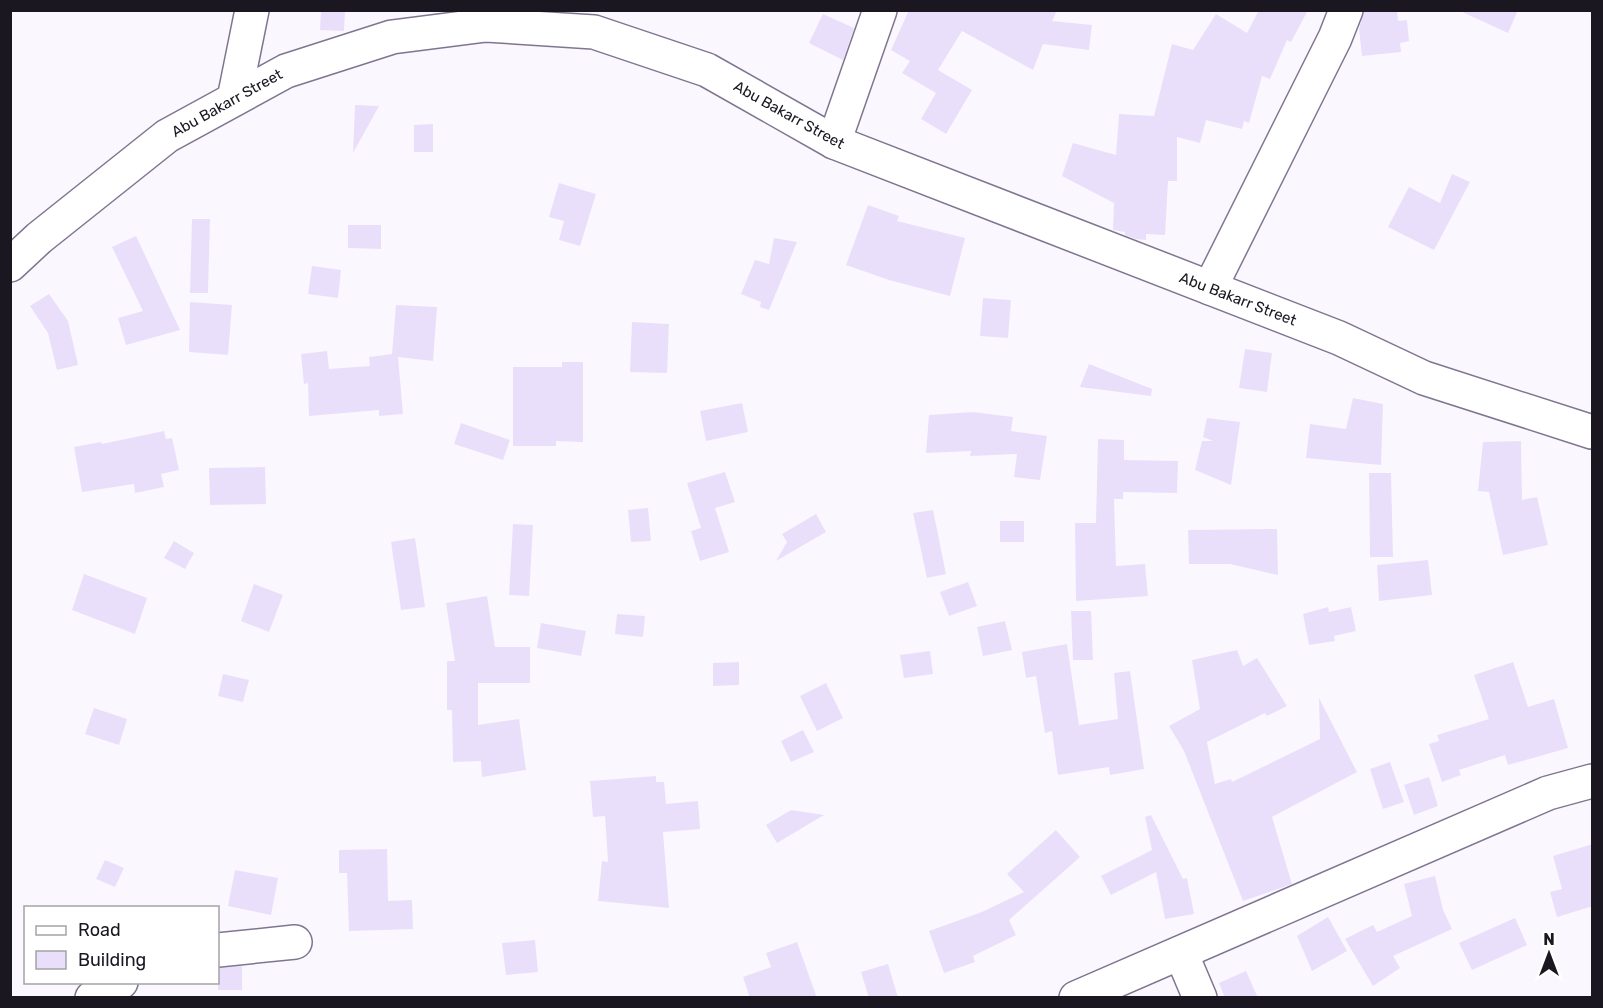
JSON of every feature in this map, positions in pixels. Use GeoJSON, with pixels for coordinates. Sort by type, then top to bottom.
{"type":"FeatureCollection","features":[{"type":"Feature","properties":{"kind":"street"},"geometry":{"type":"LineString","coordinates":[[234,99],[252,10]]}},
{"type":"Feature","properties":{"kind":"street"},"geometry":{"type":"LineString","coordinates":[[834,142],[880,10]]}},
{"type":"Feature","properties":{"kind":"street"},"geometry":{"type":"LineString","coordinates":[[1210,288],[1335,38],[1346,10]]}},
{"type":"Feature","properties":{"kind":"street","name":"Abu Bakarr Street"},"geometry":{"type":"LineString","coordinates":[[10,265],[39,238],[167,136],[286,71],[392,37],[486,25],[594,32],[707,70],[834,142],[1339,338],[1424,378],[1593,432]]}},
{"type":"Feature","properties":{"kind":"street"},"geometry":{"type":"LineString","coordinates":[[1076,998],[1548,793],[1593,781]]}},
{"type":"Feature","properties":{"kind":"street"},"geometry":{"type":"LineString","coordinates":[[219,950],[295,942]]}},
{"type":"Feature","properties":{"kind":"street"},"geometry":{"type":"LineString","coordinates":[[1181,953],[1200,998]]}},
{"type":"Feature","properties":{"kind":"street"},"geometry":{"type":"LineString","coordinates":[[93,998],[118,984]]}},
{"type":"Feature","properties":{"kind":"building"},"geometry":{"type":"Polygon","coordinates":[[[321,10],[345,10],[344,31],[320,30],[321,10]]]}},
{"type":"Feature","properties":{"kind":"building"},"geometry":{"type":"Polygon","coordinates":[[[909,10],[1057,10],[1052,21],[1092,25],[1089,50],[1043,44],[1033,70],[962,31],[938,70],[972,90],[946,134],[921,119],[936,93],[902,73],[910,61],[891,50],[909,10]]]}},
{"type":"Feature","properties":{"kind":"building"},"geometry":{"type":"Polygon","coordinates":[[[1259,10],[1308,10],[1291,42],[1287,40],[1270,79],[1262,76],[1249,123],[1244,121],[1242,129],[1206,120],[1200,143],[1177,137],[1177,181],[1168,181],[1165,235],[1146,234],[1146,240],[1136,239],[1125,235],[1125,232],[1113,230],[1114,203],[1062,176],[1073,143],[1116,155],[1119,114],[1154,116],[1172,44],[1193,50],[1216,14],[1247,33],[1259,10]]]}},
{"type":"Feature","properties":{"kind":"building"},"geometry":{"type":"Polygon","coordinates":[[[1397,10],[1398,21],[1407,20],[1409,41],[1400,43],[1401,52],[1362,56],[1359,29],[1364,12],[1397,10]]]}},
{"type":"Feature","properties":{"kind":"building"},"geometry":{"type":"Polygon","coordinates":[[[1458,10],[1518,10],[1508,33],[1458,10]]]}},
{"type":"Feature","properties":{"kind":"building"},"geometry":{"type":"Polygon","coordinates":[[[823,14],[854,28],[843,60],[809,43],[823,14]]]}},
{"type":"Feature","properties":{"kind":"building"},"geometry":{"type":"Polygon","coordinates":[[[355,105],[379,106],[353,153],[355,105]]]}},
{"type":"Feature","properties":{"kind":"building"},"geometry":{"type":"Polygon","coordinates":[[[433,124],[433,152],[414,152],[414,125],[433,124]]]}},
{"type":"Feature","properties":{"kind":"building"},"geometry":{"type":"Polygon","coordinates":[[[1452,174],[1470,182],[1434,250],[1388,227],[1409,187],[1440,203],[1452,174]]]}},
{"type":"Feature","properties":{"kind":"building"},"geometry":{"type":"Polygon","coordinates":[[[559,183],[596,194],[580,246],[559,240],[564,221],[549,217],[559,183]]]}},
{"type":"Feature","properties":{"kind":"building"},"geometry":{"type":"Polygon","coordinates":[[[868,205],[899,216],[897,221],[965,238],[950,296],[889,280],[846,265],[868,205]]]}},
{"type":"Feature","properties":{"kind":"building"},"geometry":{"type":"Polygon","coordinates":[[[192,219],[210,219],[208,293],[190,293],[192,219]]]}},
{"type":"Feature","properties":{"kind":"building"},"geometry":{"type":"Polygon","coordinates":[[[348,225],[381,225],[381,249],[348,248],[348,225]]]}},
{"type":"Feature","properties":{"kind":"building"},"geometry":{"type":"Polygon","coordinates":[[[136,236],[180,330],[126,345],[118,318],[143,311],[112,247],[136,236]]]}},
{"type":"Feature","properties":{"kind":"building"},"geometry":{"type":"Polygon","coordinates":[[[774,238],[797,242],[769,310],[760,307],[761,302],[741,294],[755,260],[769,264],[774,238]]]}},
{"type":"Feature","properties":{"kind":"building"},"geometry":{"type":"Polygon","coordinates":[[[312,266],[341,270],[338,298],[308,294],[312,266]]]}},
{"type":"Feature","properties":{"kind":"building"},"geometry":{"type":"Polygon","coordinates":[[[49,294],[68,321],[78,365],[57,370],[48,333],[30,306],[49,294]]]}},
{"type":"Feature","properties":{"kind":"building"},"geometry":{"type":"Polygon","coordinates":[[[983,298],[1011,300],[1008,338],[980,336],[983,298]]]}},
{"type":"Feature","properties":{"kind":"building"},"geometry":{"type":"Polygon","coordinates":[[[190,302],[232,305],[228,355],[189,352],[190,302]]]}},
{"type":"Feature","properties":{"kind":"building"},"geometry":{"type":"Polygon","coordinates":[[[396,305],[437,307],[433,361],[398,357],[403,414],[379,416],[379,410],[309,416],[308,383],[304,384],[301,354],[327,351],[329,369],[370,366],[369,357],[392,354],[396,305]]]}},
{"type":"Feature","properties":{"kind":"building"},"geometry":{"type":"Polygon","coordinates":[[[632,322],[669,324],[667,373],[630,372],[632,322]]]}},
{"type":"Feature","properties":{"kind":"building"},"geometry":{"type":"Polygon","coordinates":[[[1245,349],[1272,353],[1267,392],[1239,388],[1245,349]]]}},
{"type":"Feature","properties":{"kind":"building"},"geometry":{"type":"Polygon","coordinates":[[[562,362],[583,362],[583,442],[556,441],[556,446],[513,446],[513,367],[562,367],[562,362]]]}},
{"type":"Feature","properties":{"kind":"building"},"geometry":{"type":"Polygon","coordinates":[[[1089,364],[1152,389],[1151,396],[1080,387],[1089,364]]]}},
{"type":"Feature","properties":{"kind":"building"},"geometry":{"type":"Polygon","coordinates":[[[1353,398],[1383,404],[1381,465],[1306,458],[1310,424],[1346,429],[1353,398]]]}},
{"type":"Feature","properties":{"kind":"building"},"geometry":{"type":"Polygon","coordinates":[[[742,403],[748,432],[706,441],[700,411],[742,403]]]}},
{"type":"Feature","properties":{"kind":"building"},"geometry":{"type":"Polygon","coordinates":[[[973,412],[1013,417],[1011,431],[1047,436],[1040,480],[1014,477],[1017,454],[970,456],[971,451],[926,453],[929,415],[973,412]]]}},
{"type":"Feature","properties":{"kind":"building"},"geometry":{"type":"Polygon","coordinates":[[[1207,418],[1240,422],[1231,485],[1195,470],[1202,441],[1213,441],[1203,437],[1207,418]]]}},
{"type":"Feature","properties":{"kind":"building"},"geometry":{"type":"Polygon","coordinates":[[[461,423],[510,440],[503,460],[454,444],[461,423]]]}},
{"type":"Feature","properties":{"kind":"building"},"geometry":{"type":"Polygon","coordinates":[[[164,431],[166,439],[172,438],[179,470],[161,474],[164,487],[135,493],[134,484],[82,492],[74,447],[101,442],[102,444],[164,431]]]}},
{"type":"Feature","properties":{"kind":"building"},"geometry":{"type":"Polygon","coordinates":[[[1098,439],[1124,440],[1124,460],[1178,461],[1177,493],[1123,492],[1123,499],[1114,499],[1116,566],[1145,564],[1148,596],[1076,601],[1075,523],[1096,523],[1098,439]]]}},
{"type":"Feature","properties":{"kind":"building"},"geometry":{"type":"Polygon","coordinates":[[[1521,441],[1522,500],[1537,497],[1548,545],[1503,555],[1489,492],[1478,491],[1483,442],[1521,441]]]}},
{"type":"Feature","properties":{"kind":"building"},"geometry":{"type":"Polygon","coordinates":[[[265,467],[266,504],[210,505],[209,468],[265,467]]]}},
{"type":"Feature","properties":{"kind":"building"},"geometry":{"type":"Polygon","coordinates":[[[725,472],[735,502],[715,508],[729,552],[700,561],[691,531],[701,528],[687,483],[725,472]]]}},
{"type":"Feature","properties":{"kind":"building"},"geometry":{"type":"Polygon","coordinates":[[[1369,473],[1391,473],[1393,557],[1370,557],[1369,473]]]}},
{"type":"Feature","properties":{"kind":"building"},"geometry":{"type":"Polygon","coordinates":[[[648,508],[651,541],[631,542],[628,510],[648,508]]]}},
{"type":"Feature","properties":{"kind":"building"},"geometry":{"type":"Polygon","coordinates":[[[933,510],[946,574],[927,578],[913,513],[933,510]]]}},
{"type":"Feature","properties":{"kind":"building"},"geometry":{"type":"Polygon","coordinates":[[[816,514],[826,532],[776,561],[787,542],[782,534],[816,514]]]}},
{"type":"Feature","properties":{"kind":"building"},"geometry":{"type":"Polygon","coordinates":[[[1000,521],[1024,521],[1024,542],[1000,542],[1000,521]]]}},
{"type":"Feature","properties":{"kind":"building"},"geometry":{"type":"Polygon","coordinates":[[[513,524],[533,525],[529,596],[509,595],[513,524]]]}},
{"type":"Feature","properties":{"kind":"building"},"geometry":{"type":"Polygon","coordinates":[[[1277,529],[1278,575],[1230,564],[1189,564],[1188,530],[1277,529]]]}},
{"type":"Feature","properties":{"kind":"building"},"geometry":{"type":"Polygon","coordinates":[[[415,538],[425,607],[401,610],[391,542],[415,538]]]}},
{"type":"Feature","properties":{"kind":"building"},"geometry":{"type":"Polygon","coordinates":[[[174,541],[194,553],[185,569],[164,558],[174,541]]]}},
{"type":"Feature","properties":{"kind":"building"},"geometry":{"type":"Polygon","coordinates":[[[1428,560],[1432,595],[1379,601],[1377,565],[1428,560]]]}},
{"type":"Feature","properties":{"kind":"building"},"geometry":{"type":"Polygon","coordinates":[[[84,574],[147,598],[135,634],[72,610],[84,574]]]}},
{"type":"Feature","properties":{"kind":"building"},"geometry":{"type":"Polygon","coordinates":[[[968,582],[977,606],[949,616],[940,592],[968,582]]]}},
{"type":"Feature","properties":{"kind":"building"},"geometry":{"type":"Polygon","coordinates":[[[254,584],[283,595],[269,632],[241,621],[254,584]]]}},
{"type":"Feature","properties":{"kind":"building"},"geometry":{"type":"Polygon","coordinates":[[[487,596],[495,647],[530,647],[530,683],[478,683],[478,725],[519,719],[526,770],[482,777],[481,761],[453,762],[452,710],[447,710],[447,661],[455,661],[446,603],[487,596]]]}},
{"type":"Feature","properties":{"kind":"building"},"geometry":{"type":"Polygon","coordinates":[[[1328,607],[1329,612],[1351,607],[1356,631],[1334,636],[1335,641],[1309,645],[1303,614],[1328,607]]]}},
{"type":"Feature","properties":{"kind":"building"},"geometry":{"type":"Polygon","coordinates":[[[1071,611],[1091,611],[1093,660],[1073,660],[1071,611]]]}},
{"type":"Feature","properties":{"kind":"building"},"geometry":{"type":"Polygon","coordinates":[[[617,614],[645,616],[643,637],[615,634],[617,614]]]}},
{"type":"Feature","properties":{"kind":"building"},"geometry":{"type":"Polygon","coordinates":[[[1005,621],[1012,650],[983,656],[977,627],[1005,621]]]}},
{"type":"Feature","properties":{"kind":"building"},"geometry":{"type":"Polygon","coordinates":[[[541,623],[586,631],[581,656],[537,648],[541,623]]]}},
{"type":"Feature","properties":{"kind":"building"},"geometry":{"type":"Polygon","coordinates":[[[1067,644],[1079,725],[1118,719],[1114,673],[1130,671],[1144,769],[1110,775],[1109,767],[1058,775],[1052,731],[1045,733],[1036,676],[1026,678],[1022,652],[1067,644]]]}},
{"type":"Feature","properties":{"kind":"building"},"geometry":{"type":"Polygon","coordinates":[[[1237,650],[1243,666],[1257,658],[1287,706],[1267,716],[1265,713],[1207,742],[1215,784],[1231,779],[1232,782],[1320,739],[1319,698],[1357,772],[1272,817],[1292,884],[1243,901],[1184,751],[1169,726],[1200,709],[1192,660],[1237,650]]]}},
{"type":"Feature","properties":{"kind":"building"},"geometry":{"type":"Polygon","coordinates":[[[930,651],[933,674],[904,678],[900,655],[930,651]]]}},
{"type":"Feature","properties":{"kind":"building"},"geometry":{"type":"Polygon","coordinates":[[[739,662],[739,685],[713,686],[713,663],[739,662]]]}},
{"type":"Feature","properties":{"kind":"building"},"geometry":{"type":"Polygon","coordinates":[[[1513,662],[1528,707],[1554,699],[1568,748],[1508,765],[1505,755],[1459,770],[1461,775],[1442,782],[1429,744],[1439,741],[1437,735],[1489,719],[1474,675],[1513,662]]]}},
{"type":"Feature","properties":{"kind":"building"},"geometry":{"type":"Polygon","coordinates":[[[223,674],[249,680],[243,702],[218,696],[223,674]]]}},
{"type":"Feature","properties":{"kind":"building"},"geometry":{"type":"Polygon","coordinates":[[[826,683],[843,718],[817,731],[800,696],[826,683]]]}},
{"type":"Feature","properties":{"kind":"building"},"geometry":{"type":"Polygon","coordinates":[[[94,708],[127,719],[119,745],[85,734],[94,708]]]}},
{"type":"Feature","properties":{"kind":"building"},"geometry":{"type":"Polygon","coordinates":[[[803,730],[814,752],[791,762],[781,741],[803,730]]]}},
{"type":"Feature","properties":{"kind":"building"},"geometry":{"type":"Polygon","coordinates":[[[1390,762],[1404,802],[1383,809],[1370,769],[1390,762]]]}},
{"type":"Feature","properties":{"kind":"building"},"geometry":{"type":"Polygon","coordinates":[[[656,776],[656,782],[664,782],[666,804],[698,801],[700,829],[663,832],[669,908],[598,901],[602,861],[608,862],[605,816],[593,817],[590,781],[656,776]]]}},
{"type":"Feature","properties":{"kind":"building"},"geometry":{"type":"Polygon","coordinates":[[[1429,777],[1438,806],[1414,815],[1404,785],[1429,777]]]}},
{"type":"Feature","properties":{"kind":"building"},"geometry":{"type":"Polygon","coordinates":[[[791,810],[824,815],[777,843],[766,825],[791,810]]]}},
{"type":"Feature","properties":{"kind":"building"},"geometry":{"type":"Polygon","coordinates":[[[1151,815],[1183,879],[1187,878],[1194,914],[1165,919],[1156,872],[1111,895],[1101,876],[1152,850],[1145,817],[1151,815]]]}},
{"type":"Feature","properties":{"kind":"building"},"geometry":{"type":"Polygon","coordinates":[[[1056,830],[1080,857],[1009,920],[1016,935],[973,956],[975,962],[944,973],[929,931],[982,912],[1024,892],[1007,874],[1056,830]]]}},
{"type":"Feature","properties":{"kind":"building"},"geometry":{"type":"Polygon","coordinates":[[[1593,844],[1593,906],[1557,917],[1550,892],[1562,889],[1553,856],[1593,844]]]}},
{"type":"Feature","properties":{"kind":"building"},"geometry":{"type":"Polygon","coordinates":[[[387,849],[388,901],[412,900],[413,929],[349,931],[347,873],[339,873],[339,850],[387,849]]]}},
{"type":"Feature","properties":{"kind":"building"},"geometry":{"type":"Polygon","coordinates":[[[105,860],[124,868],[115,887],[96,879],[105,860]]]}},
{"type":"Feature","properties":{"kind":"building"},"geometry":{"type":"Polygon","coordinates":[[[235,870],[278,878],[271,915],[228,906],[235,870]]]}},
{"type":"Feature","properties":{"kind":"building"},"geometry":{"type":"Polygon","coordinates":[[[1435,876],[1443,910],[1452,929],[1393,956],[1400,968],[1373,986],[1345,939],[1373,925],[1377,932],[1412,916],[1404,884],[1435,876]]]}},
{"type":"Feature","properties":{"kind":"building"},"geometry":{"type":"Polygon","coordinates":[[[1328,917],[1347,951],[1312,971],[1297,936],[1328,917]]]}},
{"type":"Feature","properties":{"kind":"building"},"geometry":{"type":"Polygon","coordinates":[[[1515,918],[1527,945],[1472,970],[1459,943],[1515,918]]]}},
{"type":"Feature","properties":{"kind":"building"},"geometry":{"type":"Polygon","coordinates":[[[535,940],[538,972],[506,975],[502,943],[535,940]]]}},
{"type":"Feature","properties":{"kind":"building"},"geometry":{"type":"Polygon","coordinates":[[[797,942],[817,998],[750,998],[743,977],[771,967],[766,953],[797,942]]]}},
{"type":"Feature","properties":{"kind":"building"},"geometry":{"type":"Polygon","coordinates":[[[888,964],[898,998],[869,998],[861,972],[888,964]]]}},
{"type":"Feature","properties":{"kind":"building"},"geometry":{"type":"Polygon","coordinates":[[[242,966],[242,990],[218,990],[219,968],[242,966]]]}},
{"type":"Feature","properties":{"kind":"building"},"geometry":{"type":"Polygon","coordinates":[[[1246,971],[1258,998],[1225,998],[1219,983],[1246,971]]]}}]}
